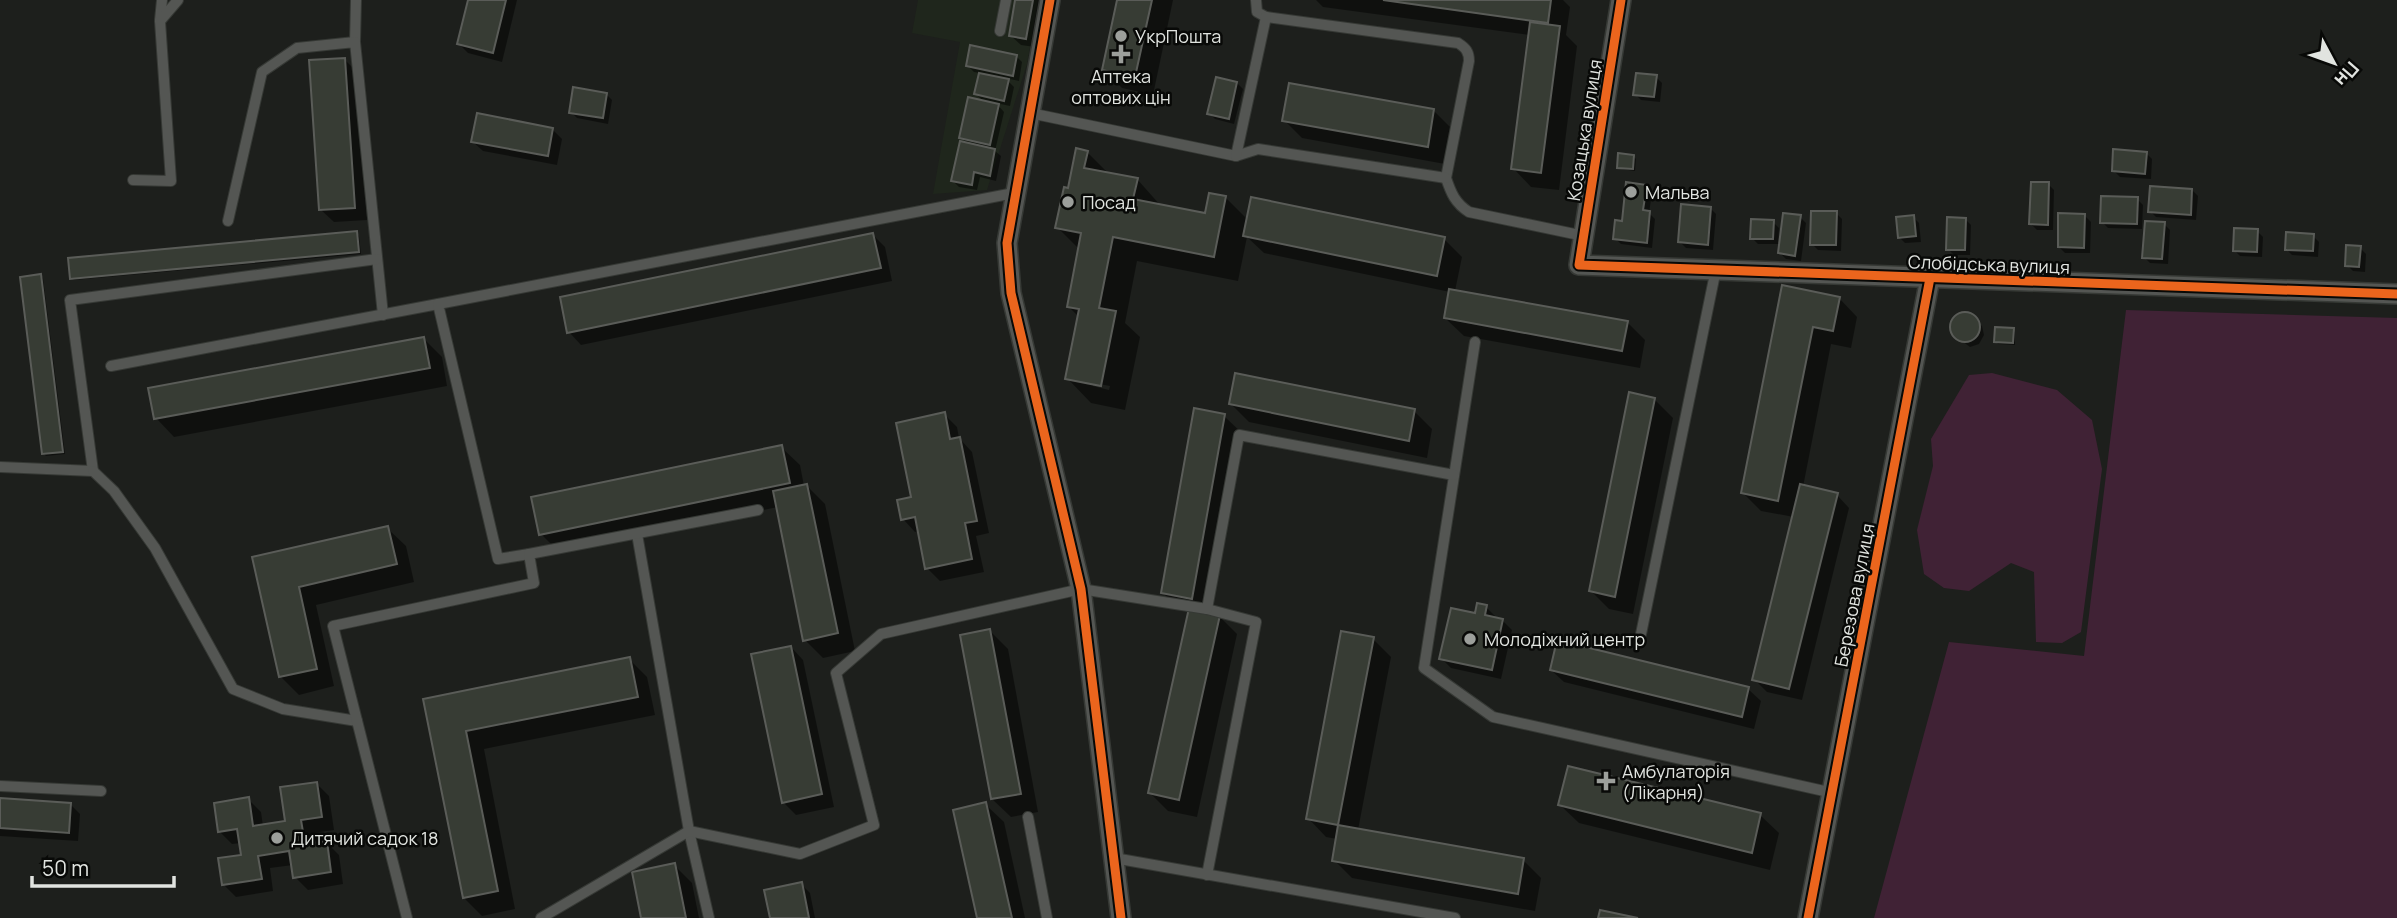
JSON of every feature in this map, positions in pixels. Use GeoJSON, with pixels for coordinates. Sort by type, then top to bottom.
{"type":"FeatureCollection","features":[{"type":"Feature","properties":{"kind":"street"},"geometry":{"type":"LineString","coordinates":[[1050,0],[1007,243],[1011,293],[1081,589],[1121,918]]}},
{"type":"Feature","properties":{"kind":"street","name":"Козацька вулиця"},"geometry":{"type":"LineString","coordinates":[[1579,265],[1621,0]]}},
{"type":"Feature","properties":{"kind":"street","name":"Слобідська вулиця"},"geometry":{"type":"LineString","coordinates":[[1579,265],[2397,294]]}},
{"type":"Feature","properties":{"kind":"street","name":"Березова вулиця"},"geometry":{"type":"LineString","coordinates":[[1808,918],[1930,278]]}},
{"type":"Feature","properties":{"kind":"lane"},"geometry":{"type":"LineString","coordinates":[[132,180],[171,181],[160,21],[162,0]]}},
{"type":"Feature","properties":{"kind":"lane"},"geometry":{"type":"LineString","coordinates":[[160,21],[178,0]]}},
{"type":"Feature","properties":{"kind":"lane"},"geometry":{"type":"LineString","coordinates":[[356,0],[355,41],[383,315]]}},
{"type":"Feature","properties":{"kind":"lane"},"geometry":{"type":"LineString","coordinates":[[1000,32],[1006,0]]}},
{"type":"Feature","properties":{"kind":"lane"},"geometry":{"type":"LineString","coordinates":[[1256,0],[1257,12],[1266,17],[1458,43],[1465,48],[1469,53],[1469,61],[1446,178],[1452,196],[1469,212],[1584,236]]}},
{"type":"Feature","properties":{"kind":"lane"},"geometry":{"type":"LineString","coordinates":[[1236,156],[1266,17]]}},
{"type":"Feature","properties":{"kind":"lane"},"geometry":{"type":"LineString","coordinates":[[228,221],[262,72],[297,48],[355,41]]}},
{"type":"Feature","properties":{"kind":"lane"},"geometry":{"type":"LineString","coordinates":[[1030,113],[1236,156],[1258,149],[1446,178]]}},
{"type":"Feature","properties":{"kind":"lane"},"geometry":{"type":"LineString","coordinates":[[111,366],[1014,192]]}},
{"type":"Feature","properties":{"kind":"lane"},"geometry":{"type":"LineString","coordinates":[[357,721],[283,709],[233,689],[155,548],[114,491],[93,471],[70,299],[377,258]]}},
{"type":"Feature","properties":{"kind":"lane"},"geometry":{"type":"LineString","coordinates":[[1641,635],[1716,269]]}},
{"type":"Feature","properties":{"kind":"lane"},"geometry":{"type":"LineString","coordinates":[[438,304],[498,559],[758,510]]}},
{"type":"Feature","properties":{"kind":"lane"},"geometry":{"type":"LineString","coordinates":[[1475,342],[1424,667],[1493,718],[1833,793]]}},
{"type":"Feature","properties":{"kind":"lane"},"geometry":{"type":"LineString","coordinates":[[1207,609],[1239,435],[1454,475]]}},
{"type":"Feature","properties":{"kind":"lane"},"geometry":{"type":"LineString","coordinates":[[0,467],[93,471]]}},
{"type":"Feature","properties":{"kind":"lane"},"geometry":{"type":"LineString","coordinates":[[637,534],[689,831],[709,918]]}},
{"type":"Feature","properties":{"kind":"lane"},"geometry":{"type":"LineString","coordinates":[[407,918],[333,626],[534,583],[529,554]]}},
{"type":"Feature","properties":{"kind":"lane"},"geometry":{"type":"LineString","coordinates":[[541,918],[689,831],[800,854],[874,825],[836,673],[881,634],[1081,589],[1207,609],[1256,622],[1207,875]]}},
{"type":"Feature","properties":{"kind":"lane"},"geometry":{"type":"LineString","coordinates":[[0,786],[101,791]]}},
{"type":"Feature","properties":{"kind":"lane"},"geometry":{"type":"LineString","coordinates":[[1028,817],[1047,918]]}},
{"type":"Feature","properties":{"kind":"lane"},"geometry":{"type":"LineString","coordinates":[[1114,858],[1455,918]]}},
{"type":"Feature","properties":{"kind":"shaded area"},"geometry":{"type":"Polygon","coordinates":[[[918,0],[1038,0],[1027,64],[987,190],[933,194],[960,42],[912,33],[918,0]]]}},
{"type":"Feature","properties":{"kind":"shaded area"},"geometry":{"type":"Polygon","coordinates":[[[2126,310],[2397,318],[2397,918],[1874,918],[1949,642],[2084,656],[2126,310]]]}},
{"type":"Feature","properties":{"kind":"shaded area"},"geometry":{"type":"Polygon","coordinates":[[[1992,373],[2057,390],[2092,420],[2102,469],[2081,632],[2062,643],[2036,642],[2034,572],[2011,563],[1969,591],[1944,588],[1924,574],[1917,530],[1933,466],[1931,439],[1969,375],[1992,373]]]}},
{"type":"Feature","properties":{"kind":"building"},"geometry":{"type":"Polygon","coordinates":[[[468,0],[506,0],[493,53],[457,44],[468,0]]]}},
{"type":"Feature","properties":{"kind":"building"},"geometry":{"type":"Polygon","coordinates":[[[1015,0],[1033,0],[1026,39],[1009,36],[1015,0]]]}},
{"type":"Feature","properties":{"kind":"building"},"geometry":{"type":"Polygon","coordinates":[[[1117,0],[1152,0],[1135,77],[1102,70],[1117,0]]]}},
{"type":"Feature","properties":{"kind":"building"},"geometry":{"type":"Polygon","coordinates":[[[1383,0],[1551,0],[1548,23],[1383,0]]]}},
{"type":"Feature","properties":{"kind":"building"},"geometry":{"type":"Polygon","coordinates":[[[1530,22],[1560,26],[1541,173],[1511,169],[1530,22]]]}},
{"type":"Feature","properties":{"kind":"building"},"geometry":{"type":"Polygon","coordinates":[[[970,45],[1017,55],[1013,76],[966,66],[970,45]]]}},
{"type":"Feature","properties":{"kind":"building"},"geometry":{"type":"Polygon","coordinates":[[[345,58],[355,208],[319,210],[309,60],[345,58]]]}},
{"type":"Feature","properties":{"kind":"building"},"geometry":{"type":"Polygon","coordinates":[[[979,73],[1009,79],[1004,101],[974,94],[979,73]]]}},
{"type":"Feature","properties":{"kind":"building"},"geometry":{"type":"Polygon","coordinates":[[[1636,73],[1657,75],[1654,97],[1633,95],[1636,73]]]}},
{"type":"Feature","properties":{"kind":"building"},"geometry":{"type":"Polygon","coordinates":[[[1216,77],[1237,82],[1229,119],[1207,114],[1216,77]]]}},
{"type":"Feature","properties":{"kind":"building"},"geometry":{"type":"Polygon","coordinates":[[[1289,83],[1434,109],[1428,147],[1282,121],[1289,83]]]}},
{"type":"Feature","properties":{"kind":"building"},"geometry":{"type":"Polygon","coordinates":[[[573,87],[607,93],[603,118],[569,113],[573,87]]]}},
{"type":"Feature","properties":{"kind":"building"},"geometry":{"type":"Polygon","coordinates":[[[968,97],[999,104],[990,145],[959,138],[968,97]]]}},
{"type":"Feature","properties":{"kind":"building"},"geometry":{"type":"Polygon","coordinates":[[[477,113],[553,128],[548,156],[471,142],[477,113]]]}},
{"type":"Feature","properties":{"kind":"building"},"geometry":{"type":"Polygon","coordinates":[[[960,141],[995,149],[990,176],[974,172],[972,185],[951,181],[960,141]]]}},
{"type":"Feature","properties":{"kind":"building"},"geometry":{"type":"Polygon","coordinates":[[[1076,148],[1088,151],[1084,168],[1138,178],[1133,199],[1205,213],[1209,193],[1226,196],[1214,257],[1113,237],[1099,308],[1116,311],[1101,386],[1065,379],[1079,309],[1067,307],[1081,233],[1055,228],[1064,187],[1068,188],[1076,148]]]}},
{"type":"Feature","properties":{"kind":"building"},"geometry":{"type":"Polygon","coordinates":[[[2113,149],[2147,152],[2145,174],[2112,171],[2113,149]]]}},
{"type":"Feature","properties":{"kind":"building"},"geometry":{"type":"Polygon","coordinates":[[[1618,153],[1634,155],[1633,169],[1617,168],[1618,153]]]}},
{"type":"Feature","properties":{"kind":"building"},"geometry":{"type":"Polygon","coordinates":[[[1626,182],[1647,185],[1643,210],[1650,211],[1647,243],[1613,239],[1615,220],[1622,221],[1626,182]]]}},
{"type":"Feature","properties":{"kind":"building"},"geometry":{"type":"Polygon","coordinates":[[[2031,182],[2049,182],[2048,225],[2029,224],[2031,182]]]}},
{"type":"Feature","properties":{"kind":"building"},"geometry":{"type":"Polygon","coordinates":[[[2150,186],[2192,189],[2191,215],[2148,212],[2150,186]]]}},
{"type":"Feature","properties":{"kind":"building"},"geometry":{"type":"Polygon","coordinates":[[[2101,196],[2138,197],[2137,224],[2100,223],[2101,196]]]}},
{"type":"Feature","properties":{"kind":"building"},"geometry":{"type":"Polygon","coordinates":[[[1251,197],[1445,237],[1437,276],[1243,236],[1251,197]]]}},
{"type":"Feature","properties":{"kind":"building"},"geometry":{"type":"Polygon","coordinates":[[[1681,204],[1711,207],[1708,245],[1678,242],[1681,204]]]}},
{"type":"Feature","properties":{"kind":"building"},"geometry":{"type":"Polygon","coordinates":[[[1811,211],[1837,211],[1836,245],[1810,245],[1811,211]]]}},
{"type":"Feature","properties":{"kind":"building"},"geometry":{"type":"Polygon","coordinates":[[[1783,213],[1801,215],[1795,256],[1778,253],[1783,213]]]}},
{"type":"Feature","properties":{"kind":"building"},"geometry":{"type":"Polygon","coordinates":[[[2058,213],[2085,214],[2084,248],[2058,247],[2058,213]]]}},
{"type":"Feature","properties":{"kind":"building"},"geometry":{"type":"Polygon","coordinates":[[[1914,215],[1916,236],[1898,238],[1896,217],[1914,215]]]}},
{"type":"Feature","properties":{"kind":"building"},"geometry":{"type":"Polygon","coordinates":[[[1947,217],[1966,218],[1965,250],[1946,250],[1947,217]]]}},
{"type":"Feature","properties":{"kind":"building"},"geometry":{"type":"Polygon","coordinates":[[[1751,219],[1774,220],[1773,239],[1750,239],[1751,219]]]}},
{"type":"Feature","properties":{"kind":"building"},"geometry":{"type":"Polygon","coordinates":[[[2145,221],[2165,222],[2162,259],[2142,258],[2145,221]]]}},
{"type":"Feature","properties":{"kind":"building"},"geometry":{"type":"Polygon","coordinates":[[[2234,228],[2258,229],[2257,252],[2233,251],[2234,228]]]}},
{"type":"Feature","properties":{"kind":"building"},"geometry":{"type":"Polygon","coordinates":[[[357,231],[359,252],[70,279],[68,258],[357,231]]]}},
{"type":"Feature","properties":{"kind":"building"},"geometry":{"type":"Polygon","coordinates":[[[2286,232],[2314,234],[2313,251],[2285,250],[2286,232]]]}},
{"type":"Feature","properties":{"kind":"building"},"geometry":{"type":"Polygon","coordinates":[[[873,233],[881,268],[567,333],[560,297],[873,233]]]}},
{"type":"Feature","properties":{"kind":"building"},"geometry":{"type":"Polygon","coordinates":[[[2346,245],[2361,246],[2359,267],[2345,266],[2346,245]]]}},
{"type":"Feature","properties":{"kind":"building"},"geometry":{"type":"Polygon","coordinates":[[[41,274],[63,452],[42,454],[20,277],[41,274]]]}},
{"type":"Feature","properties":{"kind":"building"},"geometry":{"type":"Polygon","coordinates":[[[1782,285],[1840,297],[1833,331],[1813,327],[1778,501],[1741,493],[1782,285]]]}},
{"type":"Feature","properties":{"kind":"building"},"geometry":{"type":"Polygon","coordinates":[[[1449,289],[1628,321],[1622,351],[1444,318],[1449,289]]]}},
{"type":"Feature","properties":{"kind":"building"},"geometry":{"type":"Polygon","coordinates":[[[1965,312],[1971,313],[1979,321],[1979,333],[1971,341],[1965,342],[1959,341],[1951,333],[1950,327],[1951,321],[1959,313],[1965,312]]]}},
{"type":"Feature","properties":{"kind":"building"},"geometry":{"type":"Polygon","coordinates":[[[1995,327],[2014,328],[2013,343],[1994,342],[1995,327]]]}},
{"type":"Feature","properties":{"kind":"building"},"geometry":{"type":"Polygon","coordinates":[[[424,337],[430,368],[154,419],[148,388],[424,337]]]}},
{"type":"Feature","properties":{"kind":"building"},"geometry":{"type":"Polygon","coordinates":[[[1235,373],[1415,409],[1409,441],[1229,404],[1235,373]]]}},
{"type":"Feature","properties":{"kind":"building"},"geometry":{"type":"Polygon","coordinates":[[[1629,392],[1655,398],[1615,597],[1589,591],[1629,392]]]}},
{"type":"Feature","properties":{"kind":"building"},"geometry":{"type":"Polygon","coordinates":[[[1194,408],[1225,414],[1192,599],[1161,593],[1194,408]]]}},
{"type":"Feature","properties":{"kind":"building"},"geometry":{"type":"Polygon","coordinates":[[[945,412],[950,439],[960,437],[977,521],[965,523],[972,559],[925,569],[915,517],[901,520],[897,500],[911,497],[896,423],[945,412]]]}},
{"type":"Feature","properties":{"kind":"building"},"geometry":{"type":"Polygon","coordinates":[[[782,445],[790,483],[539,535],[531,497],[782,445]]]}},
{"type":"Feature","properties":{"kind":"building"},"geometry":{"type":"Polygon","coordinates":[[[807,484],[838,633],[803,641],[773,491],[807,484]]]}},
{"type":"Feature","properties":{"kind":"building"},"geometry":{"type":"Polygon","coordinates":[[[1800,484],[1838,493],[1789,689],[1752,680],[1800,484]]]}},
{"type":"Feature","properties":{"kind":"building"},"geometry":{"type":"Polygon","coordinates":[[[388,526],[397,564],[299,587],[317,669],[279,677],[252,557],[388,526]]]}},
{"type":"Feature","properties":{"kind":"building"},"geometry":{"type":"Polygon","coordinates":[[[1477,603],[1487,605],[1485,615],[1503,619],[1492,670],[1439,659],[1451,608],[1475,613],[1477,603]]]}},
{"type":"Feature","properties":{"kind":"building"},"geometry":{"type":"Polygon","coordinates":[[[1189,608],[1220,615],[1179,800],[1148,793],[1189,608]]]}},
{"type":"Feature","properties":{"kind":"building"},"geometry":{"type":"Polygon","coordinates":[[[990,629],[1021,794],[991,799],[960,635],[990,629]]]}},
{"type":"Feature","properties":{"kind":"building"},"geometry":{"type":"Polygon","coordinates":[[[1341,631],[1374,637],[1338,825],[1306,819],[1341,631]]]}},
{"type":"Feature","properties":{"kind":"building"},"geometry":{"type":"Polygon","coordinates":[[[1557,640],[1749,687],[1742,717],[1550,670],[1557,640]]]}},
{"type":"Feature","properties":{"kind":"building"},"geometry":{"type":"Polygon","coordinates":[[[791,646],[822,794],[782,803],[751,654],[791,646]]]}},
{"type":"Feature","properties":{"kind":"building"},"geometry":{"type":"Polygon","coordinates":[[[630,657],[638,697],[466,731],[498,891],[463,898],[423,699],[630,657]]]}},
{"type":"Feature","properties":{"kind":"building"},"geometry":{"type":"Polygon","coordinates":[[[1568,766],[1761,813],[1752,853],[1558,805],[1568,766]]]}},
{"type":"Feature","properties":{"kind":"building"},"geometry":{"type":"Polygon","coordinates":[[[317,782],[322,817],[301,820],[305,844],[327,841],[331,872],[293,878],[289,851],[258,856],[262,879],[222,885],[218,858],[241,855],[237,829],[218,832],[214,803],[249,797],[253,826],[285,821],[280,787],[317,782]]]}},
{"type":"Feature","properties":{"kind":"building"},"geometry":{"type":"Polygon","coordinates":[[[0,798],[71,803],[69,833],[0,828],[0,798]]]}},
{"type":"Feature","properties":{"kind":"building"},"geometry":{"type":"Polygon","coordinates":[[[986,802],[1012,918],[977,918],[953,810],[986,802]]]}},
{"type":"Feature","properties":{"kind":"building"},"geometry":{"type":"Polygon","coordinates":[[[1338,825],[1524,858],[1518,894],[1332,861],[1338,825]]]}},
{"type":"Feature","properties":{"kind":"building"},"geometry":{"type":"Polygon","coordinates":[[[675,863],[686,918],[641,918],[632,872],[675,863]]]}},
{"type":"Feature","properties":{"kind":"building"},"geometry":{"type":"Polygon","coordinates":[[[802,882],[809,918],[770,918],[764,890],[802,882]]]}},
{"type":"Feature","properties":{"kind":"building"},"geometry":{"type":"Polygon","coordinates":[[[1600,910],[1638,918],[1598,918],[1600,910]]]}},
{"type":"Feature","properties":{"kind":"cycle path"},"geometry":{"type":"LineString","coordinates":[[1050,0],[1007,243],[1011,293],[1081,589],[1121,918]]}},
{"type":"Feature","properties":{"kind":"cycle path"},"geometry":{"type":"LineString","coordinates":[[1621,0],[1579,265],[2397,294]]}},
{"type":"Feature","properties":{"kind":"cycle path"},"geometry":{"type":"LineString","coordinates":[[1808,918],[1930,278]]}},
{"type":"Feature","properties":{"kind":"place","name":"УкрПошта"},"geometry":{"type":"Point","coordinates":[1121,36]}},
{"type":"Feature","properties":{"kind":"place","name":"Аптека оптових цін"},"geometry":{"type":"Point","coordinates":[1121,54]}},
{"type":"Feature","properties":{"kind":"place","name":"Мальва"},"geometry":{"type":"Point","coordinates":[1631,192]}},
{"type":"Feature","properties":{"kind":"place","name":"Посад"},"geometry":{"type":"Point","coordinates":[1068,202]}},
{"type":"Feature","properties":{"kind":"place","name":"Молодіжний центр"},"geometry":{"type":"Point","coordinates":[1470,639]}},
{"type":"Feature","properties":{"kind":"place","name":"Амбулаторія (Лікарня)"},"geometry":{"type":"Point","coordinates":[1606,781]}},
{"type":"Feature","properties":{"kind":"place","name":"Дитячий садок 18"},"geometry":{"type":"Point","coordinates":[277,838]}}]}
